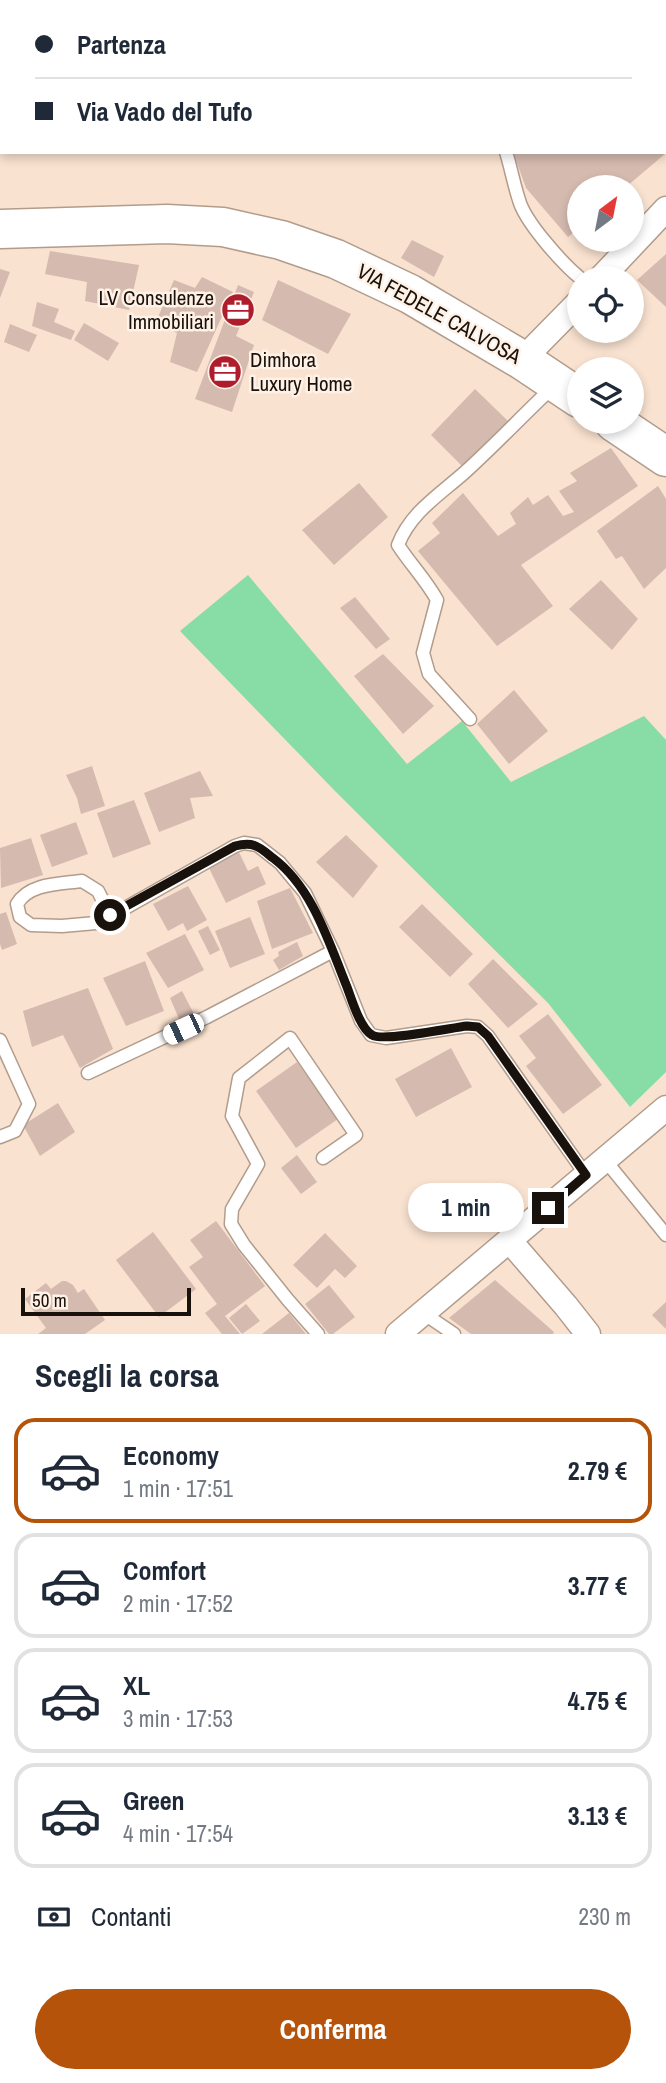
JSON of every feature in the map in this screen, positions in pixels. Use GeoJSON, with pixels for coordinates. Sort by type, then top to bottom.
{"type":"FeatureCollection","features":[{"type":"Feature","properties":{"kind":"main road","name":"VIA FEDELE CALVOSA"},"geometry":{"type":"LineString","coordinates":[[0,229],[167,224],[223,227],[281,240],[336,259],[410,294],[567,389]]}},
{"type":"Feature","properties":{"kind":"main road"},"geometry":{"type":"LineString","coordinates":[[632,434],[666,457]]}},
{"type":"Feature","properties":{"kind":"street"},"geometry":{"type":"LineString","coordinates":[[612,266],[666,209]]}},
{"type":"Feature","properties":{"kind":"street"},"geometry":{"type":"LineString","coordinates":[[522,360],[567,314]]}},
{"type":"Feature","properties":{"kind":"street"},"geometry":{"type":"LineString","coordinates":[[398,1334],[666,1108]]}},
{"type":"Feature","properties":{"kind":"street"},"geometry":{"type":"LineString","coordinates":[[509,1240],[588,1334]]}},
{"type":"Feature","properties":{"kind":"lane"},"geometry":{"type":"LineString","coordinates":[[507,154],[519,202],[527,217],[567,268]]}},
{"type":"Feature","properties":{"kind":"lane"},"geometry":{"type":"LineString","coordinates":[[470,719],[429,674],[423,653],[437,600],[426,580],[409,563],[398,545],[404,530],[420,512],[465,472],[567,391]]}},
{"type":"Feature","properties":{"kind":"lane"},"geometry":{"type":"LineString","coordinates":[[110,915],[99,891],[82,881],[32,890],[22,895],[17,904],[20,917],[31,925],[96,923],[235,846],[244,843],[257,845],[280,863],[305,893],[361,1021],[371,1035],[386,1038],[467,1026],[478,1027],[596,1167],[666,1235]]}},
{"type":"Feature","properties":{"kind":"lane"},"geometry":{"type":"LineString","coordinates":[[89,1073],[207,1017],[332,951]]}},
{"type":"Feature","properties":{"kind":"lane"},"geometry":{"type":"LineString","coordinates":[[318,1334],[244,1245],[231,1224],[232,1209],[258,1164],[232,1116],[239,1078],[290,1038],[356,1135],[323,1158]]}},
{"type":"Feature","properties":{"kind":"lane"},"geometry":{"type":"LineString","coordinates":[[0,1040],[29,1104],[15,1131],[0,1137]]}},
{"type":"Feature","properties":{"kind":"lane"},"geometry":{"type":"LineString","coordinates":[[423,1313],[454,1334]]}},
{"type":"Feature","properties":{"kind":"green space"},"geometry":{"type":"Polygon","coordinates":[[[248,575],[407,764],[462,721],[511,782],[644,716],[666,740],[666,1072],[630,1107],[548,1003],[335,791],[180,631],[248,575]]]}},
{"type":"Feature","properties":{"kind":"building"},"geometry":{"type":"Polygon","coordinates":[[[514,154],[665,154],[640,175],[567,175],[567,236],[526,188],[514,154]]]}},
{"type":"Feature","properties":{"kind":"building"},"geometry":{"type":"Polygon","coordinates":[[[412,240],[444,256],[434,277],[401,258],[412,240]]]}},
{"type":"Feature","properties":{"kind":"building"},"geometry":{"type":"Polygon","coordinates":[[[50,251],[139,265],[129,310],[85,301],[87,282],[45,274],[50,251]]]}},
{"type":"Feature","properties":{"kind":"building"},"geometry":{"type":"Polygon","coordinates":[[[666,254],[666,307],[644,287],[644,274],[666,254]]]}},
{"type":"Feature","properties":{"kind":"building"},"geometry":{"type":"Polygon","coordinates":[[[0,269],[10,272],[0,298],[0,269]]]}},
{"type":"Feature","properties":{"kind":"building"},"geometry":{"type":"Polygon","coordinates":[[[202,277],[233,292],[197,372],[170,362],[177,333],[155,324],[174,280],[195,288],[202,277]]]}},
{"type":"Feature","properties":{"kind":"building"},"geometry":{"type":"Polygon","coordinates":[[[278,280],[351,314],[328,354],[262,320],[278,280]]]}},
{"type":"Feature","properties":{"kind":"building","name":"Dimhora Luxury Home"},"geometry":{"type":"Polygon","coordinates":[[[238,285],[254,292],[236,336],[254,345],[232,412],[195,399],[238,285]]]}},
{"type":"Feature","properties":{"kind":"building"},"geometry":{"type":"Polygon","coordinates":[[[37,302],[59,309],[54,322],[75,331],[71,340],[32,326],[37,302]]]}},
{"type":"Feature","properties":{"kind":"building"},"geometry":{"type":"Polygon","coordinates":[[[84,323],[119,343],[108,361],[74,340],[84,323]]]}},
{"type":"Feature","properties":{"kind":"building"},"geometry":{"type":"Polygon","coordinates":[[[10,324],[37,335],[29,352],[4,342],[10,324]]]}},
{"type":"Feature","properties":{"kind":"building"},"geometry":{"type":"Polygon","coordinates":[[[475,389],[508,421],[462,466],[431,435],[475,389]]]}},
{"type":"Feature","properties":{"kind":"building"},"geometry":{"type":"Polygon","coordinates":[[[611,448],[638,486],[521,565],[553,606],[497,646],[418,551],[440,533],[432,523],[463,493],[498,536],[516,524],[510,513],[528,497],[533,505],[548,495],[563,516],[574,512],[559,491],[577,481],[570,473],[611,448]]]}},
{"type":"Feature","properties":{"kind":"building"},"geometry":{"type":"Polygon","coordinates":[[[359,483],[388,517],[334,565],[302,530],[359,483]]]}},
{"type":"Feature","properties":{"kind":"building"},"geometry":{"type":"Polygon","coordinates":[[[658,486],[666,499],[666,568],[644,589],[622,556],[616,559],[597,531],[658,486]]]}},
{"type":"Feature","properties":{"kind":"building"},"geometry":{"type":"Polygon","coordinates":[[[601,580],[638,619],[612,650],[569,609],[601,580]]]}},
{"type":"Feature","properties":{"kind":"building"},"geometry":{"type":"Polygon","coordinates":[[[355,597],[390,639],[376,649],[340,608],[355,597]]]}},
{"type":"Feature","properties":{"kind":"building"},"geometry":{"type":"Polygon","coordinates":[[[383,654],[434,706],[403,734],[354,676],[383,654]]]}},
{"type":"Feature","properties":{"kind":"building"},"geometry":{"type":"Polygon","coordinates":[[[514,690],[548,731],[509,764],[477,724],[514,690]]]}},
{"type":"Feature","properties":{"kind":"building"},"geometry":{"type":"Polygon","coordinates":[[[92,766],[105,806],[81,814],[66,775],[92,766]]]}},
{"type":"Feature","properties":{"kind":"building"},"geometry":{"type":"Polygon","coordinates":[[[200,771],[213,796],[190,798],[195,818],[159,832],[144,793],[200,771]]]}},
{"type":"Feature","properties":{"kind":"building"},"geometry":{"type":"Polygon","coordinates":[[[134,800],[151,844],[113,858],[97,813],[134,800]]]}},
{"type":"Feature","properties":{"kind":"building"},"geometry":{"type":"Polygon","coordinates":[[[76,822],[88,854],[52,867],[40,835],[76,822]]]}},
{"type":"Feature","properties":{"kind":"building"},"geometry":{"type":"Polygon","coordinates":[[[346,835],[378,866],[353,898],[316,862],[346,835]]]}},
{"type":"Feature","properties":{"kind":"building"},"geometry":{"type":"Polygon","coordinates":[[[31,838],[43,875],[1,888],[0,848],[31,838]]]}},
{"type":"Feature","properties":{"kind":"building"},"geometry":{"type":"Polygon","coordinates":[[[238,850],[248,871],[258,866],[266,884],[226,903],[207,864],[238,850]]]}},
{"type":"Feature","properties":{"kind":"building"},"geometry":{"type":"Polygon","coordinates":[[[188,886],[207,920],[187,931],[183,923],[168,931],[153,904],[188,886]]]}},
{"type":"Feature","properties":{"kind":"building"},"geometry":{"type":"Polygon","coordinates":[[[290,888],[313,933],[272,949],[257,901],[290,888]]]}},
{"type":"Feature","properties":{"kind":"building"},"geometry":{"type":"Polygon","coordinates":[[[422,904],[473,954],[450,977],[399,927],[422,904]]]}},
{"type":"Feature","properties":{"kind":"building"},"geometry":{"type":"Polygon","coordinates":[[[6,912],[17,944],[2,950],[0,914],[6,912]]]}},
{"type":"Feature","properties":{"kind":"building"},"geometry":{"type":"Polygon","coordinates":[[[250,917],[265,954],[230,968],[215,931],[250,917]]]}},
{"type":"Feature","properties":{"kind":"building"},"geometry":{"type":"Polygon","coordinates":[[[208,926],[220,950],[210,955],[198,931],[208,926]]]}},
{"type":"Feature","properties":{"kind":"building"},"geometry":{"type":"Polygon","coordinates":[[[185,934],[204,970],[168,988],[146,953],[185,934]]]}},
{"type":"Feature","properties":{"kind":"building"},"geometry":{"type":"Polygon","coordinates":[[[297,942],[303,956],[279,970],[273,960],[279,956],[278,952],[297,942]]]}},
{"type":"Feature","properties":{"kind":"building"},"geometry":{"type":"Polygon","coordinates":[[[493,959],[538,1004],[508,1028],[468,984],[493,959]]]}},
{"type":"Feature","properties":{"kind":"building"},"geometry":{"type":"Polygon","coordinates":[[[145,961],[164,1011],[126,1026],[103,978],[145,961]]]}},
{"type":"Feature","properties":{"kind":"building"},"geometry":{"type":"Polygon","coordinates":[[[88,988],[113,1049],[80,1068],[63,1035],[32,1047],[23,1011],[88,988]]]}},
{"type":"Feature","properties":{"kind":"building"},"geometry":{"type":"Polygon","coordinates":[[[182,991],[194,1014],[180,1021],[170,998],[182,991]]]}},
{"type":"Feature","properties":{"kind":"building"},"geometry":{"type":"Polygon","coordinates":[[[548,1014],[602,1085],[563,1114],[526,1066],[536,1058],[519,1036],[548,1014]]]}},
{"type":"Feature","properties":{"kind":"building"},"geometry":{"type":"Polygon","coordinates":[[[451,1048],[472,1087],[416,1117],[395,1079],[451,1048]]]}},
{"type":"Feature","properties":{"kind":"building"},"geometry":{"type":"Polygon","coordinates":[[[297,1062],[338,1119],[296,1148],[256,1091],[297,1062]]]}},
{"type":"Feature","properties":{"kind":"building"},"geometry":{"type":"Polygon","coordinates":[[[58,1103],[75,1132],[40,1156],[23,1125],[58,1103]]]}},
{"type":"Feature","properties":{"kind":"building"},"geometry":{"type":"Polygon","coordinates":[[[297,1155],[317,1182],[301,1194],[281,1168],[297,1155]]]}},
{"type":"Feature","properties":{"kind":"building"},"geometry":{"type":"Polygon","coordinates":[[[216,1221],[265,1286],[225,1316],[240,1334],[222,1334],[205,1313],[217,1304],[189,1267],[203,1257],[190,1240],[216,1221]]]}},
{"type":"Feature","properties":{"kind":"building"},"geometry":{"type":"Polygon","coordinates":[[[153,1232],[196,1289],[159,1317],[116,1260],[153,1232]]]}},
{"type":"Feature","properties":{"kind":"building"},"geometry":{"type":"Polygon","coordinates":[[[325,1233],[357,1266],[345,1278],[335,1269],[317,1288],[293,1265],[325,1233]]]}},
{"type":"Feature","properties":{"kind":"building"},"geometry":{"type":"Polygon","coordinates":[[[495,1280],[554,1332],[553,1334],[471,1334],[449,1318],[495,1280]]]}},
{"type":"Feature","properties":{"kind":"building"},"geometry":{"type":"Polygon","coordinates":[[[62,1281],[73,1285],[78,1293],[84,1289],[105,1320],[85,1334],[38,1334],[46,1328],[25,1299],[46,1283],[51,1289],[62,1281]]]}},
{"type":"Feature","properties":{"kind":"building"},"geometry":{"type":"Polygon","coordinates":[[[329,1285],[355,1317],[333,1334],[329,1334],[305,1304],[329,1285]]]}},
{"type":"Feature","properties":{"kind":"building"},"geometry":{"type":"Polygon","coordinates":[[[666,1302],[666,1329],[652,1315],[666,1302]]]}},
{"type":"Feature","properties":{"kind":"building"},"geometry":{"type":"Polygon","coordinates":[[[246,1304],[260,1321],[242,1334],[229,1318],[246,1304]]]}},
{"type":"Feature","properties":{"kind":"building"},"geometry":{"type":"Polygon","coordinates":[[[289,1313],[306,1334],[262,1334],[289,1313]]]}},
{"type":"Feature","properties":{"kind":"place","name":"LV Consulenze Immobiliari"},"geometry":{"type":"Point","coordinates":[238,310]}},
{"type":"Feature","properties":{"kind":"place","name":"Dimhora Luxury Home"},"geometry":{"type":"Point","coordinates":[225,372]}},
{"type":"Feature","properties":{"kind":"route"},"geometry":{"type":"LineString","coordinates":[[110,915],[235,846],[244,843],[257,845],[280,863],[305,893],[320,922],[361,1021],[371,1035],[386,1038],[467,1026],[478,1027],[488,1036],[586,1175],[548,1208]]}}]}
